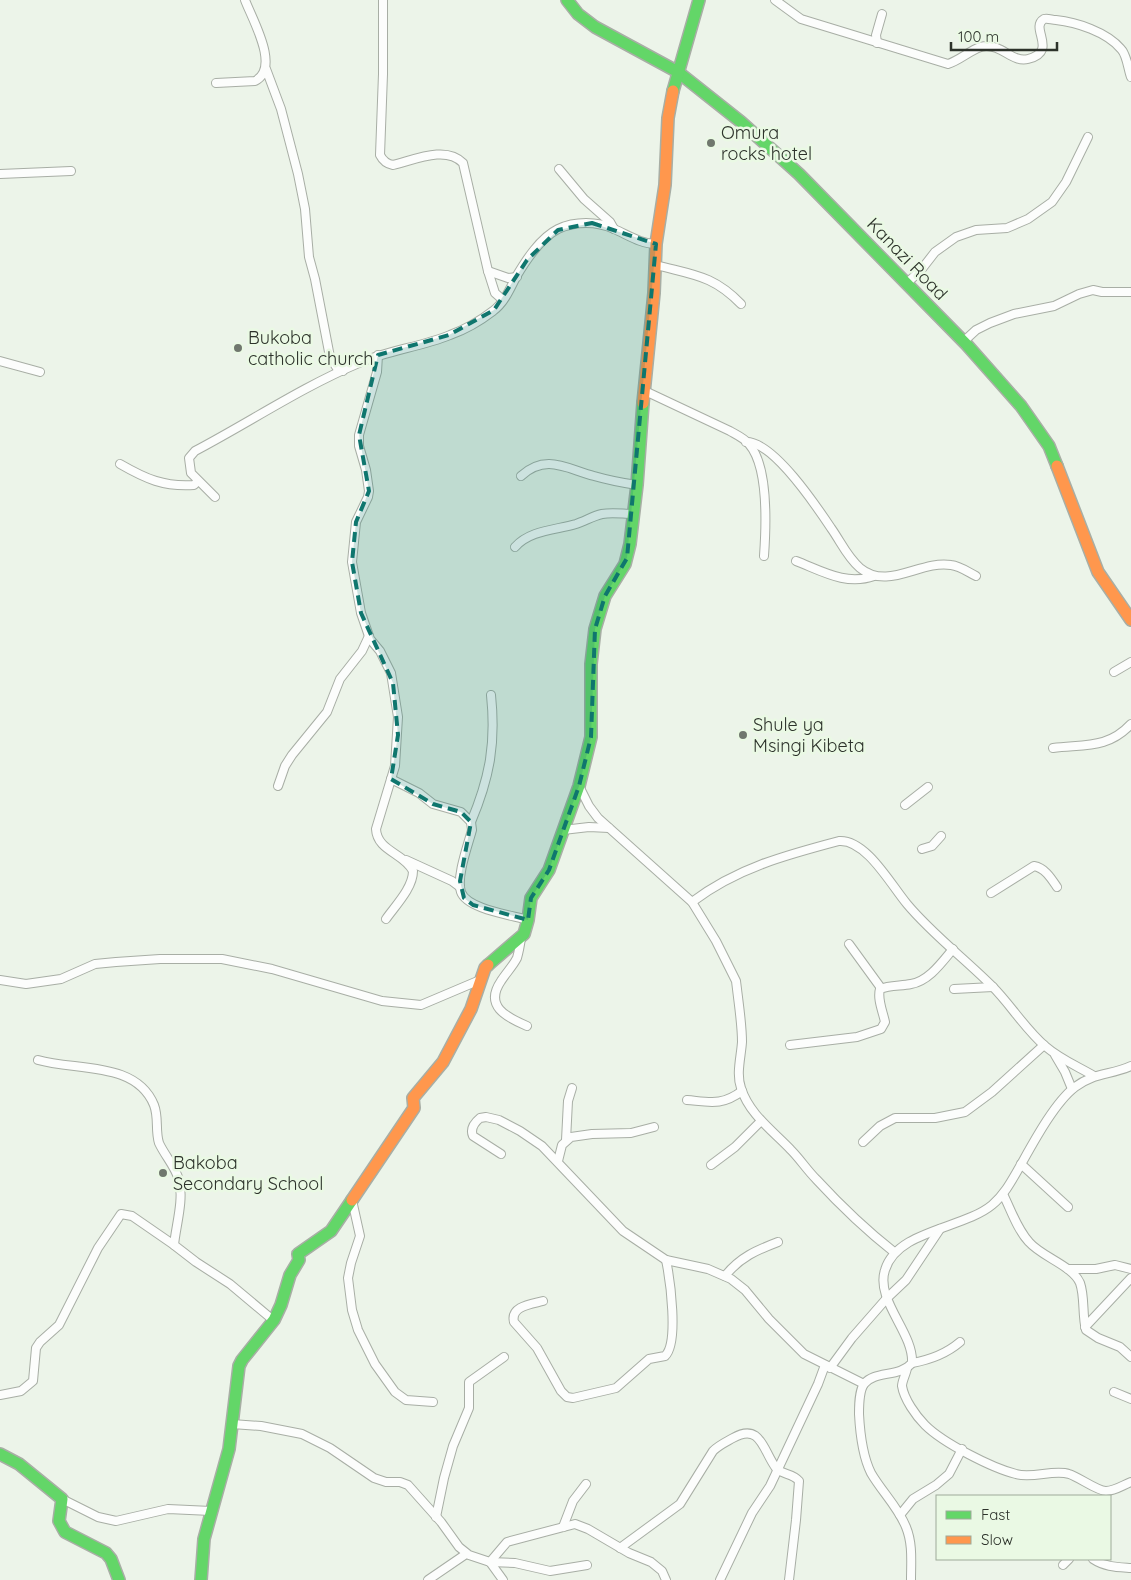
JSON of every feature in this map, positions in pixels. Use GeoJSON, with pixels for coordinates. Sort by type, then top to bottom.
{"type":"FeatureCollection","features":[{"type":"Feature","properties":{"kind":"street"},"geometry":{"type":"LineString","coordinates":[[245,0],[263,42],[266,69],[281,109],[298,174],[305,209],[309,257],[330,357],[337,368],[343,370]]}},
{"type":"Feature","properties":{"kind":"street"},"geometry":{"type":"LineString","coordinates":[[383,0],[384,64],[380,155],[383,160],[393,165],[429,156],[446,155],[453,155],[463,163],[488,270],[495,293],[503,300]]}},
{"type":"Feature","properties":{"kind":"street","name":"Kanazi Road"},"geometry":{"type":"LineString","coordinates":[[567,0],[578,14],[595,27],[678,72],[775,151],[963,342],[1021,406],[1050,446],[1098,572],[1131,620]]}},
{"type":"Feature","properties":{"kind":"street"},"geometry":{"type":"LineString","coordinates":[[527,1026],[503,1013],[496,1005],[494,996],[500,982],[516,958],[528,920],[531,898],[550,870],[579,786],[591,737],[591,664],[595,629],[604,596],[625,564],[630,544],[637,485],[656,265],[656,244],[665,185],[668,118],[678,72],[699,0]]}},
{"type":"Feature","properties":{"kind":"street"},"geometry":{"type":"LineString","coordinates":[[775,0],[801,19],[948,64],[957,62],[974,50],[986,46],[1000,48],[1019,59],[1026,60],[1035,57],[1042,51],[1043,43],[1040,26],[1046,18],[1067,21],[1093,30],[1120,47],[1129,60],[1131,77]]}},
{"type":"Feature","properties":{"kind":"street"},"geometry":{"type":"LineString","coordinates":[[877,43],[876,35],[882,14]]}},
{"type":"Feature","properties":{"kind":"street"},"geometry":{"type":"LineString","coordinates":[[216,83],[255,81],[260,78],[266,69]]}},
{"type":"Feature","properties":{"kind":"street"},"geometry":{"type":"LineString","coordinates":[[907,283],[921,270],[935,252],[956,236],[976,230],[1007,228],[1028,219],[1052,202],[1066,182],[1088,137]]}},
{"type":"Feature","properties":{"kind":"street"},"geometry":{"type":"LineString","coordinates":[[559,168],[584,199],[610,222],[614,229]]}},
{"type":"Feature","properties":{"kind":"street"},"geometry":{"type":"LineString","coordinates":[[0,174],[71,171]]}},
{"type":"Feature","properties":{"kind":"street"},"geometry":{"type":"LineString","coordinates":[[215,497],[191,473],[189,458],[195,451],[343,370],[378,355],[450,335],[494,310],[503,300],[527,260],[540,244],[558,230],[576,224],[592,223],[614,229],[646,243],[656,244]]}},
{"type":"Feature","properties":{"kind":"street"},"geometry":{"type":"LineString","coordinates":[[656,265],[712,280],[723,287],[741,304]]}},
{"type":"Feature","properties":{"kind":"street"},"geometry":{"type":"LineString","coordinates":[[488,270],[508,278],[517,277]]}},
{"type":"Feature","properties":{"kind":"street"},"geometry":{"type":"LineString","coordinates":[[963,342],[976,330],[990,323],[1014,314],[1054,306],[1079,294],[1093,290],[1102,292],[1131,292]]}},
{"type":"Feature","properties":{"kind":"street"},"geometry":{"type":"LineString","coordinates":[[378,355],[377,372],[359,435],[359,446],[367,475],[369,491],[368,498],[356,522],[352,562],[361,613],[369,636],[387,663],[393,683],[398,717],[396,757],[377,834],[381,843],[412,869],[412,879],[386,920]]}},
{"type":"Feature","properties":{"kind":"street"},"geometry":{"type":"LineString","coordinates":[[0,361],[40,372]]}},
{"type":"Feature","properties":{"kind":"street"},"geometry":{"type":"LineString","coordinates":[[645,391],[730,431],[746,442],[755,454],[760,468],[766,519],[764,556]]}},
{"type":"Feature","properties":{"kind":"street"},"geometry":{"type":"LineString","coordinates":[[746,442],[753,441],[789,471],[854,562],[861,569],[874,576]]}},
{"type":"Feature","properties":{"kind":"street"},"geometry":{"type":"LineString","coordinates":[[120,464],[144,477],[168,485],[194,485],[198,481]]}},
{"type":"Feature","properties":{"kind":"street"},"geometry":{"type":"LineString","coordinates":[[521,476],[531,468],[542,464],[554,464],[594,476],[637,485]]}},
{"type":"Feature","properties":{"kind":"street"},"geometry":{"type":"LineString","coordinates":[[515,547],[523,539],[596,516],[604,514],[633,514]]}},
{"type":"Feature","properties":{"kind":"street"},"geometry":{"type":"LineString","coordinates":[[796,561],[838,578],[863,580],[874,576],[887,576],[939,564],[952,565],[976,576]]}},
{"type":"Feature","properties":{"kind":"street"},"geometry":{"type":"LineString","coordinates":[[278,786],[285,766],[327,712],[340,679],[362,651],[369,636]]}},
{"type":"Feature","properties":{"kind":"street"},"geometry":{"type":"LineString","coordinates":[[1114,672],[1131,662]]}},
{"type":"Feature","properties":{"kind":"street"},"geometry":{"type":"LineString","coordinates":[[460,888],[472,822],[482,794],[492,750],[494,722],[491,695]]}},
{"type":"Feature","properties":{"kind":"street"},"geometry":{"type":"LineString","coordinates":[[1053,748],[1107,742],[1117,737],[1131,724]]}},
{"type":"Feature","properties":{"kind":"street"},"geometry":{"type":"LineString","coordinates":[[391,779],[419,793],[433,804],[461,812],[472,822]]}},
{"type":"Feature","properties":{"kind":"street"},"geometry":{"type":"LineString","coordinates":[[579,786],[589,806],[609,828],[627,842],[692,902],[716,941],[736,981],[738,989],[741,1027],[740,1084],[742,1091],[761,1121],[863,1226],[894,1252]]}},
{"type":"Feature","properties":{"kind":"street"},"geometry":{"type":"LineString","coordinates":[[905,805],[928,787]]}},
{"type":"Feature","properties":{"kind":"street"},"geometry":{"type":"LineString","coordinates":[[563,830],[583,827],[609,828]]}},
{"type":"Feature","properties":{"kind":"street"},"geometry":{"type":"LineString","coordinates":[[922,849],[932,846],[941,836]]}},
{"type":"Feature","properties":{"kind":"street"},"geometry":{"type":"LineString","coordinates":[[692,902],[711,888],[768,861],[845,841],[858,846],[875,862],[907,904],[993,987],[1032,1034],[1054,1054],[1061,1064],[1072,1089]]}},
{"type":"Feature","properties":{"kind":"street"},"geometry":{"type":"LineString","coordinates":[[401,858],[452,881],[460,888],[464,898],[473,905],[528,920]]}},
{"type":"Feature","properties":{"kind":"street"},"geometry":{"type":"LineString","coordinates":[[991,893],[1034,866],[1039,866],[1046,872],[1057,887]]}},
{"type":"Feature","properties":{"kind":"street"},"geometry":{"type":"LineString","coordinates":[[201,1580],[204,1539],[229,1449],[239,1366],[242,1359],[274,1320],[282,1303],[288,1278],[299,1260],[298,1254],[331,1231],[414,1108],[413,1098],[443,1062],[471,1009],[485,968],[521,938]]}},
{"type":"Feature","properties":{"kind":"street"},"geometry":{"type":"LineString","coordinates":[[849,944],[881,988]]}},
{"type":"Feature","properties":{"kind":"street"},"geometry":{"type":"LineString","coordinates":[[881,988],[909,985],[922,980],[953,949]]}},
{"type":"Feature","properties":{"kind":"street"},"geometry":{"type":"LineString","coordinates":[[0,980],[26,984],[61,979],[95,964],[116,962],[193,958],[222,959],[272,969],[382,1001],[421,1005],[480,980]]}},
{"type":"Feature","properties":{"kind":"street"},"geometry":{"type":"LineString","coordinates":[[954,989],[993,987]]}},
{"type":"Feature","properties":{"kind":"street"},"geometry":{"type":"LineString","coordinates":[[790,1045],[857,1037],[881,1030],[885,1022],[879,991],[881,988]]}},
{"type":"Feature","properties":{"kind":"street"},"geometry":{"type":"LineString","coordinates":[[863,1142],[880,1126],[895,1118],[935,1118],[957,1114],[970,1109],[992,1092],[1044,1045]]}},
{"type":"Feature","properties":{"kind":"street"},"geometry":{"type":"LineString","coordinates":[[1054,1054],[1094,1076]]}},
{"type":"Feature","properties":{"kind":"street"},"geometry":{"type":"LineString","coordinates":[[38,1060],[101,1069],[120,1074],[148,1094],[157,1114],[159,1141],[179,1180],[179,1205],[174,1245]]}},
{"type":"Feature","properties":{"kind":"street"},"geometry":{"type":"LineString","coordinates":[[1131,1066],[1094,1076],[1072,1089],[1054,1111],[1003,1194],[991,1206],[977,1214],[916,1239],[894,1252],[885,1269],[883,1278],[887,1298],[912,1354],[902,1388],[909,1404],[925,1425],[940,1438],[1015,1474],[1027,1476],[1068,1474],[1100,1490],[1106,1491],[1131,1482]]}},
{"type":"Feature","properties":{"kind":"street"},"geometry":{"type":"LineString","coordinates":[[558,1161],[561,1148],[566,1140],[568,1101],[572,1088]]}},
{"type":"Feature","properties":{"kind":"street"},"geometry":{"type":"LineString","coordinates":[[687,1100],[723,1101],[732,1099],[742,1091]]}},
{"type":"Feature","properties":{"kind":"street"},"geometry":{"type":"LineString","coordinates":[[501,1154],[473,1136],[473,1127],[480,1118],[493,1118],[520,1131],[546,1149],[623,1231],[666,1260],[708,1269],[725,1276],[745,1290],[769,1319],[799,1349],[827,1367],[864,1384]]}},
{"type":"Feature","properties":{"kind":"street"},"geometry":{"type":"LineString","coordinates":[[711,1165],[735,1147],[761,1121]]}},
{"type":"Feature","properties":{"kind":"street"},"geometry":{"type":"LineString","coordinates":[[566,1140],[576,1135],[632,1133],[654,1127]]}},
{"type":"Feature","properties":{"kind":"street"},"geometry":{"type":"LineString","coordinates":[[1021,1164],[1068,1207]]}},
{"type":"Feature","properties":{"kind":"street"},"geometry":{"type":"LineString","coordinates":[[1003,1194],[1020,1230],[1029,1242],[1040,1252],[1068,1270],[1080,1283],[1085,1327],[1089,1333],[1120,1347],[1131,1357]]}},
{"type":"Feature","properties":{"kind":"street"},"geometry":{"type":"LineString","coordinates":[[352,1200],[360,1236],[350,1263],[348,1278],[352,1310],[358,1330],[375,1364],[395,1392],[406,1400],[432,1402]]}},
{"type":"Feature","properties":{"kind":"street"},"geometry":{"type":"LineString","coordinates":[[0,1395],[22,1390],[33,1381],[35,1377],[34,1359],[37,1346],[59,1325],[88,1265],[111,1226],[121,1214],[132,1216],[174,1245],[238,1290],[274,1320]]}},
{"type":"Feature","properties":{"kind":"street"},"geometry":{"type":"LineString","coordinates":[[720,1580],[752,1513],[770,1486],[827,1367],[887,1298],[906,1280],[940,1229]]}},
{"type":"Feature","properties":{"kind":"street"},"geometry":{"type":"LineString","coordinates":[[725,1276],[751,1252],[778,1242]]}},
{"type":"Feature","properties":{"kind":"street"},"geometry":{"type":"LineString","coordinates":[[543,1301],[520,1308],[514,1314],[513,1319],[537,1348],[560,1391],[567,1397],[573,1398],[612,1390],[626,1381],[645,1361],[653,1357],[666,1356],[669,1350],[672,1335],[671,1286],[666,1260]]}},
{"type":"Feature","properties":{"kind":"street"},"geometry":{"type":"LineString","coordinates":[[1068,1270],[1096,1269],[1116,1265],[1131,1269]]}},
{"type":"Feature","properties":{"kind":"street"},"geometry":{"type":"LineString","coordinates":[[1085,1327],[1131,1278]]}},
{"type":"Feature","properties":{"kind":"street"},"geometry":{"type":"LineString","coordinates":[[911,1580],[910,1543],[906,1529],[900,1515],[872,1474],[866,1461],[860,1424],[860,1398],[864,1384],[871,1378],[892,1374],[925,1361],[942,1354],[960,1342]]}},
{"type":"Feature","properties":{"kind":"street"},"geometry":{"type":"LineString","coordinates":[[436,1516],[451,1454],[468,1408],[469,1382],[504,1357]]}},
{"type":"Feature","properties":{"kind":"street"},"geometry":{"type":"LineString","coordinates":[[1114,1392],[1131,1399]]}},
{"type":"Feature","properties":{"kind":"street"},"geometry":{"type":"LineString","coordinates":[[232,1424],[285,1430],[315,1440],[374,1478],[408,1485],[466,1554],[490,1562],[514,1563],[550,1571],[587,1565]]}},
{"type":"Feature","properties":{"kind":"street"},"geometry":{"type":"LineString","coordinates":[[620,1548],[676,1508],[713,1451],[719,1445],[746,1433],[753,1434],[759,1438],[777,1470],[795,1476],[800,1485],[789,1580]]}},
{"type":"Feature","properties":{"kind":"street"},"geometry":{"type":"LineString","coordinates":[[900,1515],[914,1499],[949,1474],[962,1450]]}},
{"type":"Feature","properties":{"kind":"street"},"geometry":{"type":"LineString","coordinates":[[0,1454],[19,1464],[62,1499],[98,1517],[116,1521],[168,1509],[211,1511]]}},
{"type":"Feature","properties":{"kind":"street"},"geometry":{"type":"LineString","coordinates":[[562,1527],[573,1501],[586,1484]]}},
{"type":"Feature","properties":{"kind":"street"},"geometry":{"type":"LineString","coordinates":[[62,1499],[58,1521],[65,1532],[106,1554],[111,1559],[119,1580]]}},
{"type":"Feature","properties":{"kind":"street"},"geometry":{"type":"LineString","coordinates":[[490,1562],[507,1542],[570,1524],[580,1526],[620,1548],[651,1562],[662,1571],[666,1580]]}},
{"type":"Feature","properties":{"kind":"street"},"geometry":{"type":"LineString","coordinates":[[428,1580],[466,1554]]}},
{"type":"Feature","properties":{"kind":"street"},"geometry":{"type":"LineString","coordinates":[[1063,1565],[1068,1560]]}},
{"type":"Feature","properties":{"kind":"street"},"geometry":{"type":"LineString","coordinates":[[1094,1560],[1108,1566],[1131,1568]]}},
{"type":"Feature","properties":{"kind":"street"},"geometry":{"type":"LineString","coordinates":[[490,1562],[503,1580]]}},
{"type":"Feature","properties":{"kind":"highlighted area"},"geometry":{"type":"Polygon","coordinates":[[[592,223],[656,244],[627,558],[605,596],[595,629],[591,737],[579,786],[549,870],[531,898],[528,920],[473,905],[464,898],[460,881],[471,822],[461,812],[433,804],[391,779],[398,735],[393,683],[361,613],[352,562],[356,522],[369,491],[359,435],[378,355],[449,335],[494,310],[527,260],[558,230],[592,223]]]}},
{"type":"Feature","properties":{"kind":"traffic: fast"},"geometry":{"type":"LineString","coordinates":[[567,0],[578,14],[595,27],[678,72],[741,122],[799,174],[967,345],[1021,406],[1049,446],[1057,466]]}},
{"type":"Feature","properties":{"kind":"traffic: fast"},"geometry":{"type":"LineString","coordinates":[[673,91],[699,0]]}},
{"type":"Feature","properties":{"kind":"traffic: fast"},"geometry":{"type":"LineString","coordinates":[[488,965],[524,934],[531,898],[549,870],[579,786],[591,737],[591,664],[595,629],[605,596],[625,564],[630,544],[637,485],[643,403]]}},
{"type":"Feature","properties":{"kind":"traffic: fast"},"geometry":{"type":"LineString","coordinates":[[201,1580],[204,1539],[229,1449],[239,1366],[274,1320],[281,1305],[290,1275],[299,1260],[298,1254],[331,1231],[352,1200]]}},
{"type":"Feature","properties":{"kind":"traffic: fast"},"geometry":{"type":"LineString","coordinates":[[0,1454],[19,1464],[62,1499],[59,1521],[65,1532],[106,1553],[111,1559],[119,1580]]}},
{"type":"Feature","properties":{"kind":"traffic: slow"},"geometry":{"type":"LineString","coordinates":[[643,403],[654,293],[656,244],[665,185],[668,118],[673,91]]}},
{"type":"Feature","properties":{"kind":"traffic: slow"},"geometry":{"type":"LineString","coordinates":[[1057,466],[1098,572],[1131,620]]}},
{"type":"Feature","properties":{"kind":"traffic: slow"},"geometry":{"type":"LineString","coordinates":[[352,1200],[414,1108],[413,1098],[443,1062],[471,1009],[485,968],[488,965]]}},
{"type":"Feature","properties":{"kind":"place","name":"Omura rocks hotel"},"geometry":{"type":"Point","coordinates":[711,143]}},
{"type":"Feature","properties":{"kind":"place","name":"Bukoba catholic church"},"geometry":{"type":"Point","coordinates":[238,348]}},
{"type":"Feature","properties":{"kind":"place","name":"Shule ya Msingi Kibeta"},"geometry":{"type":"Point","coordinates":[743,735]}},
{"type":"Feature","properties":{"kind":"place","name":"Bakoba Secondary School"},"geometry":{"type":"Point","coordinates":[163,1173]}}]}
